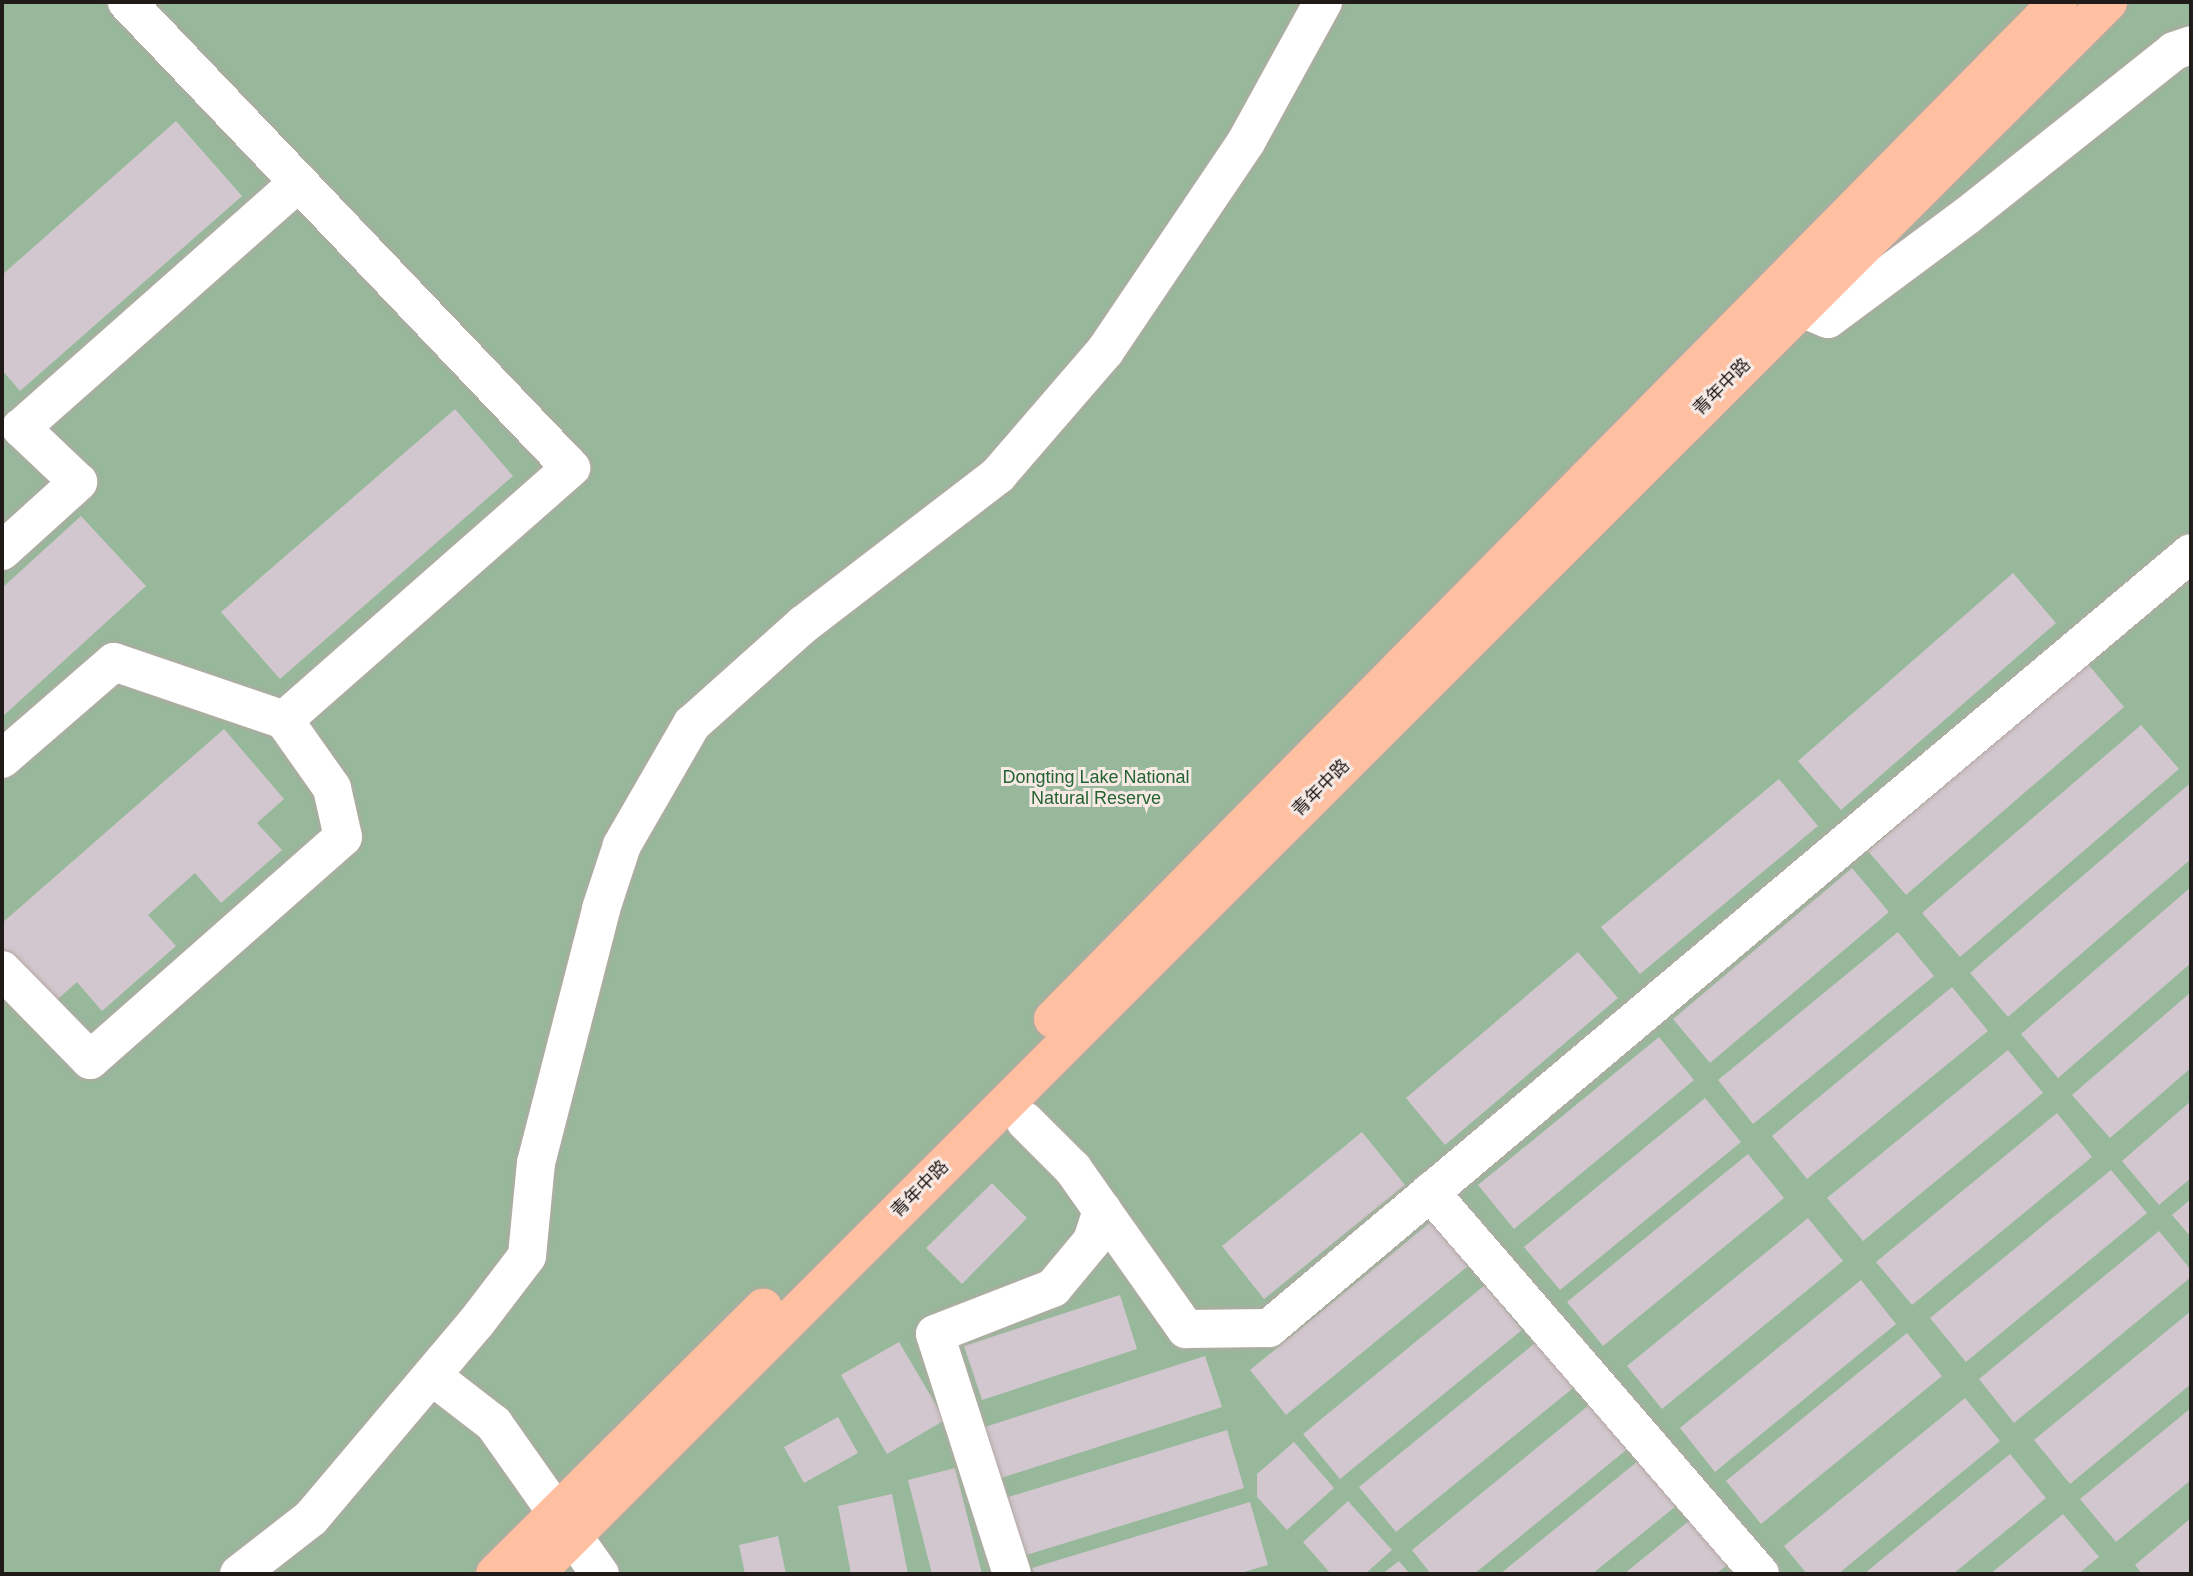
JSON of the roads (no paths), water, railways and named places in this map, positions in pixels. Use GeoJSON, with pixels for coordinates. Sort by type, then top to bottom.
{"type":"FeatureCollection","features":[{"type":"Feature","properties":{"kind":"main road"},"geometry":{"type":"LineString","coordinates":[[495,1574],[565,1525],[994,1078],[2057,2]]}},
{"type":"Feature","properties":{"kind":"main road","name":"青年中路"},"geometry":{"type":"LineString","coordinates":[[534,1574],[565,1525],[1802,308],[2108,2]]}},
{"type":"Feature","properties":{"kind":"street"},"geometry":{"type":"LineString","coordinates":[[127,2],[571,468],[284,720]]}},
{"type":"Feature","properties":{"kind":"street"},"geometry":{"type":"LineString","coordinates":[[239,1574],[311,1518],[432,1376],[527,1256],[536,1163],[601,909],[622,845],[692,724],[804,624],[998,475],[1105,351],[1246,142],[1323,2]]}},
{"type":"Feature","properties":{"kind":"street"},"geometry":{"type":"LineString","coordinates":[[1802,308],[1828,319],[1968,215],[2174,51],[2191,45]]}},
{"type":"Feature","properties":{"kind":"street"},"geometry":{"type":"LineString","coordinates":[[2,551],[78,482],[21,428],[299,182]]}},
{"type":"Feature","properties":{"kind":"street"},"geometry":{"type":"LineString","coordinates":[[1025,1121],[1073,1170],[1186,1329],[1269,1328],[2191,553]]}},
{"type":"Feature","properties":{"kind":"street"},"geometry":{"type":"LineString","coordinates":[[2,759],[114,662],[284,720],[331,788],[342,837],[90,1060],[2,970]]}},
{"type":"Feature","properties":{"kind":"street"},"geometry":{"type":"LineString","coordinates":[[1430,1192],[1760,1574]]}},
{"type":"Feature","properties":{"kind":"street"},"geometry":{"type":"LineString","coordinates":[[1012,1574],[935,1334],[1052,1288],[1091,1241],[1102,1210]]}},
{"type":"Feature","properties":{"kind":"street"},"geometry":{"type":"LineString","coordinates":[[432,1376],[494,1424],[600,1574]]}},
{"type":"Feature","properties":{"kind":"park label","name":"Dongting Lake National Natural Reserve"},"geometry":{"type":"Point","coordinates":[1096,788]}}]}
